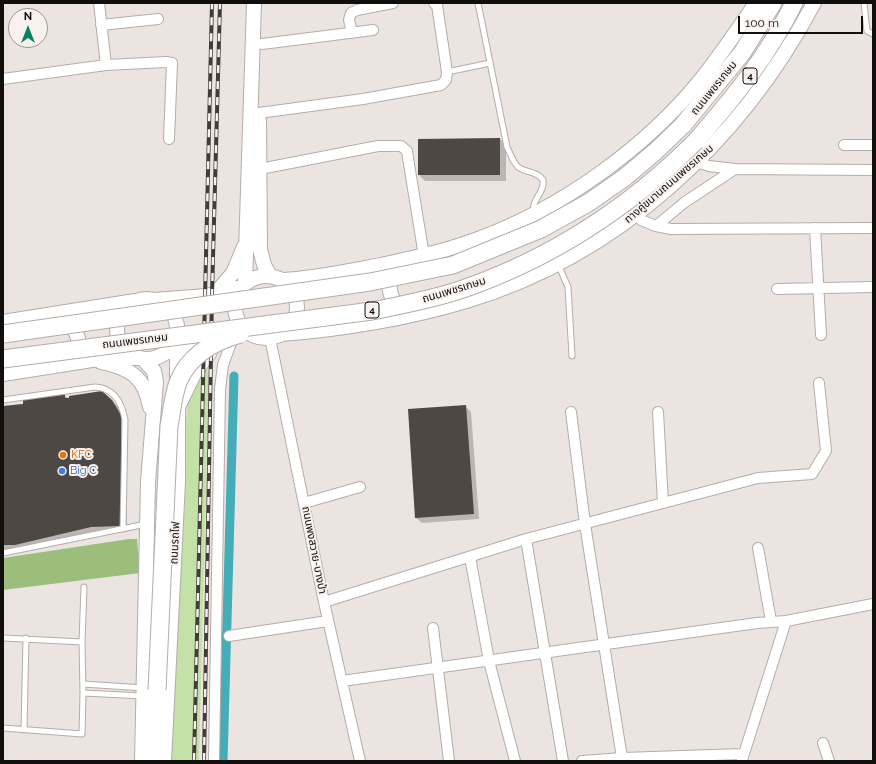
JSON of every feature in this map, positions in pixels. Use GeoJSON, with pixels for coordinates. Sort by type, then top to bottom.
{"type":"FeatureCollection","features":[{"type":"Feature","properties":{"kind":"highway","name":"ถนนเพชรเกษม"},"geometry":{"type":"LineString","coordinates":[[3,334],[370,282],[453,265],[541,229],[588,203],[624,178],[656,151],[683,125],[742,53],[773,3]]}},
{"type":"Feature","properties":{"kind":"highway","name":"ถนนเพชรเกษม"},"geometry":{"type":"LineString","coordinates":[[3,359],[372,310],[410,303],[462,290],[515,270],[554,250],[587,230],[632,199],[668,169],[696,141],[742,87],[761,62],[780,32],[794,3]]}},
{"type":"Feature","properties":{"kind":"highway"},"geometry":{"type":"LineString","coordinates":[[780,32],[799,3]]}},
{"type":"Feature","properties":{"kind":"highway"},"geometry":{"type":"LineString","coordinates":[[155,761],[148,691],[169,426],[179,379],[198,354],[209,346],[229,337],[254,331],[372,310]]}},
{"type":"Feature","properties":{"kind":"main road"},"geometry":{"type":"LineString","coordinates":[[254,3],[247,240],[244,285],[235,304],[238,322],[252,334],[271,337],[290,328],[295,319],[298,308],[296,297],[291,288],[276,278],[264,265],[260,249],[259,113],[263,3]]}},
{"type":"Feature","properties":{"kind":"main road"},"geometry":{"type":"LineString","coordinates":[[467,301],[411,310],[404,309],[392,298],[389,284],[396,271],[401,266],[479,239],[534,213],[577,188],[611,165],[669,114],[703,77],[756,3]]}},
{"type":"Feature","properties":{"kind":"main road","name":"ทางคู่ขนานถนนเพชรเกษม"},"geometry":{"type":"LineString","coordinates":[[271,337],[374,322],[424,312],[467,301],[521,280],[596,243],[638,213],[717,142],[765,83],[794,41],[814,3]]}},
{"type":"Feature","properties":{"kind":"main road"},"geometry":{"type":"LineString","coordinates":[[214,294],[233,273],[247,240]]}},
{"type":"Feature","properties":{"kind":"main road"},"geometry":{"type":"LineString","coordinates":[[3,322],[147,300],[173,300],[214,294],[244,285],[252,278],[326,276],[448,250]]}},
{"type":"Feature","properties":{"kind":"main road"},"geometry":{"type":"LineString","coordinates":[[140,359],[160,357],[174,344],[177,334],[177,325],[169,308],[161,302],[147,300],[132,303],[125,309],[119,318],[117,327],[118,337],[122,346],[129,353],[140,359],[154,371],[155,376],[153,425],[148,482],[147,524],[148,691],[142,761]]}},
{"type":"Feature","properties":{"kind":"main road"},"geometry":{"type":"LineString","coordinates":[[28,319],[56,317],[64,320],[72,325],[79,340],[75,355],[68,360],[40,369]]}},
{"type":"Feature","properties":{"kind":"main road","name":"ถนนรถไฟ"},"geometry":{"type":"LineString","coordinates":[[164,761],[178,482],[177,325]]}},
{"type":"Feature","properties":{"kind":"main road","name":"ถนนเพชรเกษม"},"geometry":{"type":"LineString","coordinates":[[160,357],[177,349],[204,343],[271,337]]}},
{"type":"Feature","properties":{"kind":"main road"},"geometry":{"type":"LineString","coordinates":[[178,407],[185,389],[204,358],[228,340]]}},
{"type":"Feature","properties":{"kind":"main road","name":"ถนนเพชรเกษม"},"geometry":{"type":"LineString","coordinates":[[3,374],[123,356],[140,359]]}},
{"type":"Feature","properties":{"kind":"main road"},"geometry":{"type":"LineString","coordinates":[[94,360],[124,368],[139,379],[147,392],[153,425]]}},
{"type":"Feature","properties":{"kind":"main road"},"geometry":{"type":"LineString","coordinates":[[148,482],[151,473],[164,468],[175,474],[178,482]]}},
{"type":"Feature","properties":{"kind":"street"},"geometry":{"type":"LineString","coordinates":[[99,3],[106,65]]}},
{"type":"Feature","properties":{"kind":"street"},"geometry":{"type":"LineString","coordinates":[[352,33],[349,20],[351,13],[357,10],[394,3]]}},
{"type":"Feature","properties":{"kind":"street"},"geometry":{"type":"LineString","coordinates":[[259,113],[363,99],[441,85],[446,80],[447,72],[437,5],[434,3]]}},
{"type":"Feature","properties":{"kind":"street"},"geometry":{"type":"LineString","coordinates":[[101,25],[158,19]]}},
{"type":"Feature","properties":{"kind":"street"},"geometry":{"type":"LineString","coordinates":[[262,44],[373,30]]}},
{"type":"Feature","properties":{"kind":"street"},"geometry":{"type":"LineString","coordinates":[[3,79],[106,65],[172,63],[169,139]]}},
{"type":"Feature","properties":{"kind":"street"},"geometry":{"type":"LineString","coordinates":[[844,145],[873,145]]}},
{"type":"Feature","properties":{"kind":"street"},"geometry":{"type":"LineString","coordinates":[[260,169],[378,146],[401,146],[407,151],[424,256]]}},
{"type":"Feature","properties":{"kind":"street"},"geometry":{"type":"LineString","coordinates":[[696,162],[709,166],[734,168],[873,170]]}},
{"type":"Feature","properties":{"kind":"street"},"geometry":{"type":"LineString","coordinates":[[656,226],[685,202],[734,168]]}},
{"type":"Feature","properties":{"kind":"street"},"geometry":{"type":"LineString","coordinates":[[638,213],[641,220],[656,226],[671,229],[873,228]]}},
{"type":"Feature","properties":{"kind":"street"},"geometry":{"type":"LineString","coordinates":[[815,228],[821,335]]}},
{"type":"Feature","properties":{"kind":"street"},"geometry":{"type":"LineString","coordinates":[[777,289],[873,287]]}},
{"type":"Feature","properties":{"kind":"street","name":"ถนนพงสวาย-บางป่า"},"geometry":{"type":"LineString","coordinates":[[271,337],[324,602],[360,761]]}},
{"type":"Feature","properties":{"kind":"street"},"geometry":{"type":"LineString","coordinates":[[214,761],[220,389],[228,340]]}},
{"type":"Feature","properties":{"kind":"street"},"geometry":{"type":"LineString","coordinates":[[324,602],[526,539],[758,478],[812,474],[826,451],[819,383]]}},
{"type":"Feature","properties":{"kind":"street"},"geometry":{"type":"LineString","coordinates":[[571,412],[585,524],[622,758]]}},
{"type":"Feature","properties":{"kind":"street"},"geometry":{"type":"LineString","coordinates":[[658,412],[663,503]]}},
{"type":"Feature","properties":{"kind":"street"},"geometry":{"type":"LineString","coordinates":[[304,502],[360,486]]}},
{"type":"Feature","properties":{"kind":"street"},"geometry":{"type":"LineString","coordinates":[[526,539],[563,761]]}},
{"type":"Feature","properties":{"kind":"street"},"geometry":{"type":"LineString","coordinates":[[758,548],[771,621]]}},
{"type":"Feature","properties":{"kind":"street"},"geometry":{"type":"LineString","coordinates":[[470,557],[489,661],[515,761]]}},
{"type":"Feature","properties":{"kind":"street"},"geometry":{"type":"LineString","coordinates":[[342,681],[771,621],[786,621],[873,604]]}},
{"type":"Feature","properties":{"kind":"street"},"geometry":{"type":"LineString","coordinates":[[229,636],[328,621]]}},
{"type":"Feature","properties":{"kind":"street"},"geometry":{"type":"LineString","coordinates":[[582,761],[622,758],[742,758],[786,621]]}},
{"type":"Feature","properties":{"kind":"street"},"geometry":{"type":"LineString","coordinates":[[433,628],[450,761]]}},
{"type":"Feature","properties":{"kind":"street"},"geometry":{"type":"LineString","coordinates":[[823,743],[829,761]]}},
{"type":"Feature","properties":{"kind":"lane"},"geometry":{"type":"LineString","coordinates":[[478,3],[507,147],[517,166],[533,172],[543,180],[544,186],[534,202],[534,213]]}},
{"type":"Feature","properties":{"kind":"lane"},"geometry":{"type":"LineString","coordinates":[[864,3],[865,26],[867,31],[873,34]]}},
{"type":"Feature","properties":{"kind":"lane"},"geometry":{"type":"LineString","coordinates":[[447,72],[490,63]]}},
{"type":"Feature","properties":{"kind":"lane"},"geometry":{"type":"LineString","coordinates":[[558,263],[568,286],[572,356]]}},
{"type":"Feature","properties":{"kind":"lane"},"geometry":{"type":"LineString","coordinates":[[3,400],[95,387],[101,388],[116,397],[121,404],[125,420],[123,529]]}},
{"type":"Feature","properties":{"kind":"lane"},"geometry":{"type":"LineString","coordinates":[[3,553],[147,524]]}},
{"type":"Feature","properties":{"kind":"lane"},"geometry":{"type":"LineString","coordinates":[[3,728],[82,734],[82,642],[84,587]]}},
{"type":"Feature","properties":{"kind":"lane"},"geometry":{"type":"LineString","coordinates":[[3,638],[82,642]]}},
{"type":"Feature","properties":{"kind":"lane"},"geometry":{"type":"LineString","coordinates":[[24,730],[26,638]]}},
{"type":"Feature","properties":{"kind":"lane"},"geometry":{"type":"LineString","coordinates":[[83,684],[148,691]]}},
{"type":"Feature","properties":{"kind":"lane"},"geometry":{"type":"LineString","coordinates":[[83,693],[148,691]]}},
{"type":"Feature","properties":{"kind":"green space"},"geometry":{"type":"Polygon","coordinates":[[[206,368],[209,375],[199,761],[170,761],[186,479],[186,423],[188,397],[206,368]]]}},
{"type":"Feature","properties":{"kind":"green space"},"geometry":{"type":"Polygon","coordinates":[[[137,539],[140,573],[3,590],[3,558],[137,539]]]}},
{"type":"Feature","properties":{"kind":"building"},"geometry":{"type":"Polygon","coordinates":[[[500,138],[500,175],[418,175],[418,139],[500,138]]]}},
{"type":"Feature","properties":{"kind":"building","name":"Big C"},"geometry":{"type":"Polygon","coordinates":[[[102,391],[112,400],[121,415],[121,526],[91,527],[15,545],[3,545],[3,406],[23,404],[23,399],[58,393],[59,395],[65,394],[65,398],[69,398],[69,396],[102,391]]]}},
{"type":"Feature","properties":{"kind":"building"},"geometry":{"type":"Polygon","coordinates":[[[466,405],[474,514],[415,518],[408,409],[466,405]]]}},
{"type":"Feature","properties":{"kind":"waterway"},"geometry":{"type":"LineString","coordinates":[[223,761],[234,376]]}},
{"type":"Feature","properties":{"kind":"railway"},"geometry":{"type":"LineString","coordinates":[[194,761],[212,3]]}},
{"type":"Feature","properties":{"kind":"railway"},"geometry":{"type":"LineString","coordinates":[[204,761],[212,294],[220,3]]}},
{"type":"Feature","properties":{"kind":"place","name":"KFC"},"geometry":{"type":"Point","coordinates":[63,455]}},
{"type":"Feature","properties":{"kind":"place","name":"Big C"},"geometry":{"type":"Point","coordinates":[62,471]}}]}
